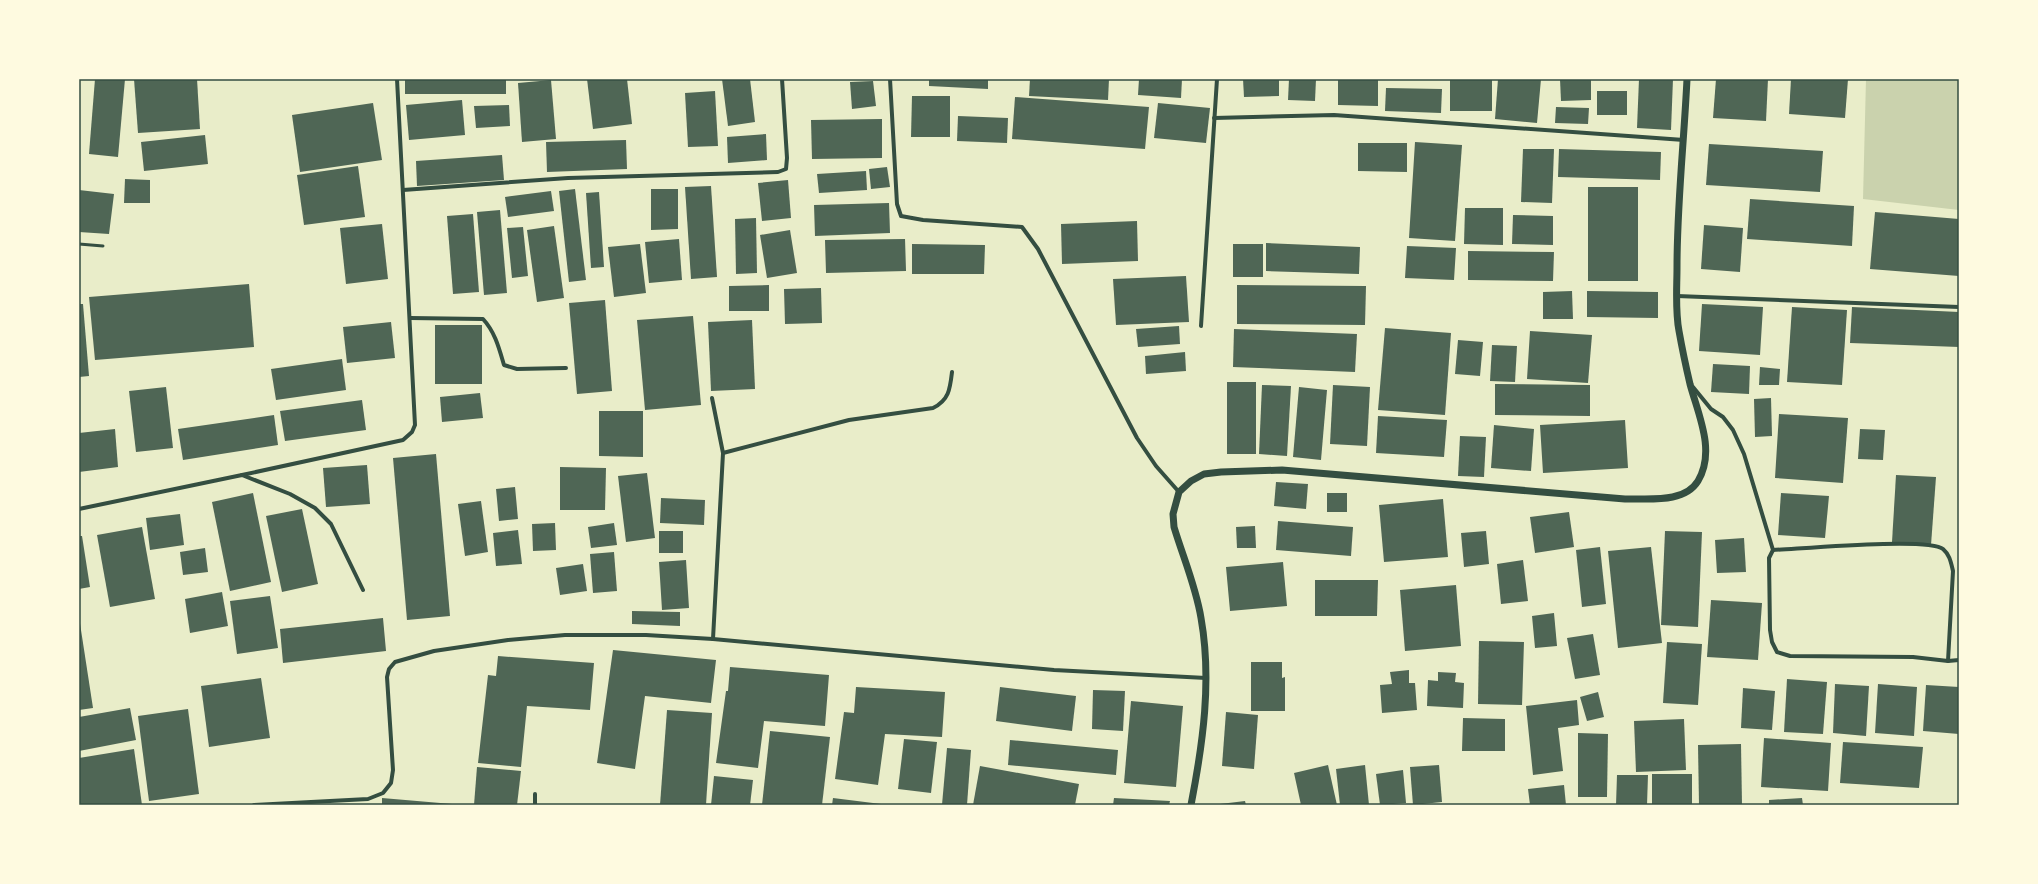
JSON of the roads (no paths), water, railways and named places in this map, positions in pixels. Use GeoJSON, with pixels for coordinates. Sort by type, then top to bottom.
{"type":"FeatureCollection","features":[{"type":"Feature","properties":{"kind":"street"},"geometry":{"type":"LineString","coordinates":[[79,509],[403,440],[412,432],[415,424],[397,79]]}},
{"type":"Feature","properties":{"kind":"street"},"geometry":{"type":"LineString","coordinates":[[403,190],[568,178],[778,172],[786,169],[787,158],[782,79]]}},
{"type":"Feature","properties":{"kind":"street"},"geometry":{"type":"LineString","coordinates":[[890,79],[897,204],[901,216],[923,220],[1022,227],[1038,249],[1137,438],[1156,466],[1178,492]]}},
{"type":"Feature","properties":{"kind":"street"},"geometry":{"type":"LineString","coordinates":[[1201,326],[1217,79]]}},
{"type":"Feature","properties":{"kind":"street"},"geometry":{"type":"LineString","coordinates":[[1191,805],[1202,731],[1207,678],[1206,653],[1201,616],[1174,527],[1173,514],[1178,492],[1191,481],[1204,474],[1244,470],[1282,470],[1618,498],[1669,497],[1686,494],[1698,481],[1706,454],[1702,424],[1690,384],[1678,329],[1677,296],[1677,232],[1687,79]]}},
{"type":"Feature","properties":{"kind":"street"},"geometry":{"type":"LineString","coordinates":[[1214,118],[1334,115],[1684,140]]}},
{"type":"Feature","properties":{"kind":"street"},"geometry":{"type":"LineString","coordinates":[[1677,296],[1959,307]]}},
{"type":"Feature","properties":{"kind":"street"},"geometry":{"type":"LineString","coordinates":[[410,318],[483,319],[491,327],[504,365],[517,369],[566,368]]}},
{"type":"Feature","properties":{"kind":"street"},"geometry":{"type":"LineString","coordinates":[[723,453],[849,420],[933,408],[942,404],[946,398],[950,388],[952,372]]}},
{"type":"Feature","properties":{"kind":"street"},"geometry":{"type":"LineString","coordinates":[[1690,384],[1711,409],[1723,417],[1733,430],[1744,454],[1773,550],[1769,558],[1770,630],[1772,642],[1777,652],[1790,656],[1913,657],[1948,661],[1959,660]]}},
{"type":"Feature","properties":{"kind":"street"},"geometry":{"type":"LineString","coordinates":[[712,398],[723,453],[713,639]]}},
{"type":"Feature","properties":{"kind":"street"},"geometry":{"type":"LineString","coordinates":[[242,475],[290,494],[315,508],[330,524],[363,590]]}},
{"type":"Feature","properties":{"kind":"street"},"geometry":{"type":"LineString","coordinates":[[1773,550],[1881,544],[1927,545],[1942,548],[1950,558],[1953,571],[1948,661]]}},
{"type":"Feature","properties":{"kind":"street"},"geometry":{"type":"LineString","coordinates":[[254,805],[351,801],[368,799],[383,793],[391,784],[393,770],[387,677],[389,669],[395,662],[434,651],[508,640],[565,635],[646,635],[713,639],[1054,670],[1207,678]]}},
{"type":"Feature","properties":{"kind":"street"},"geometry":{"type":"LineString","coordinates":[[535,794],[535,805]]}},
{"type":"Feature","properties":{"kind":"lane"},"geometry":{"type":"LineString","coordinates":[[79,244],[103,246]]}}]}
